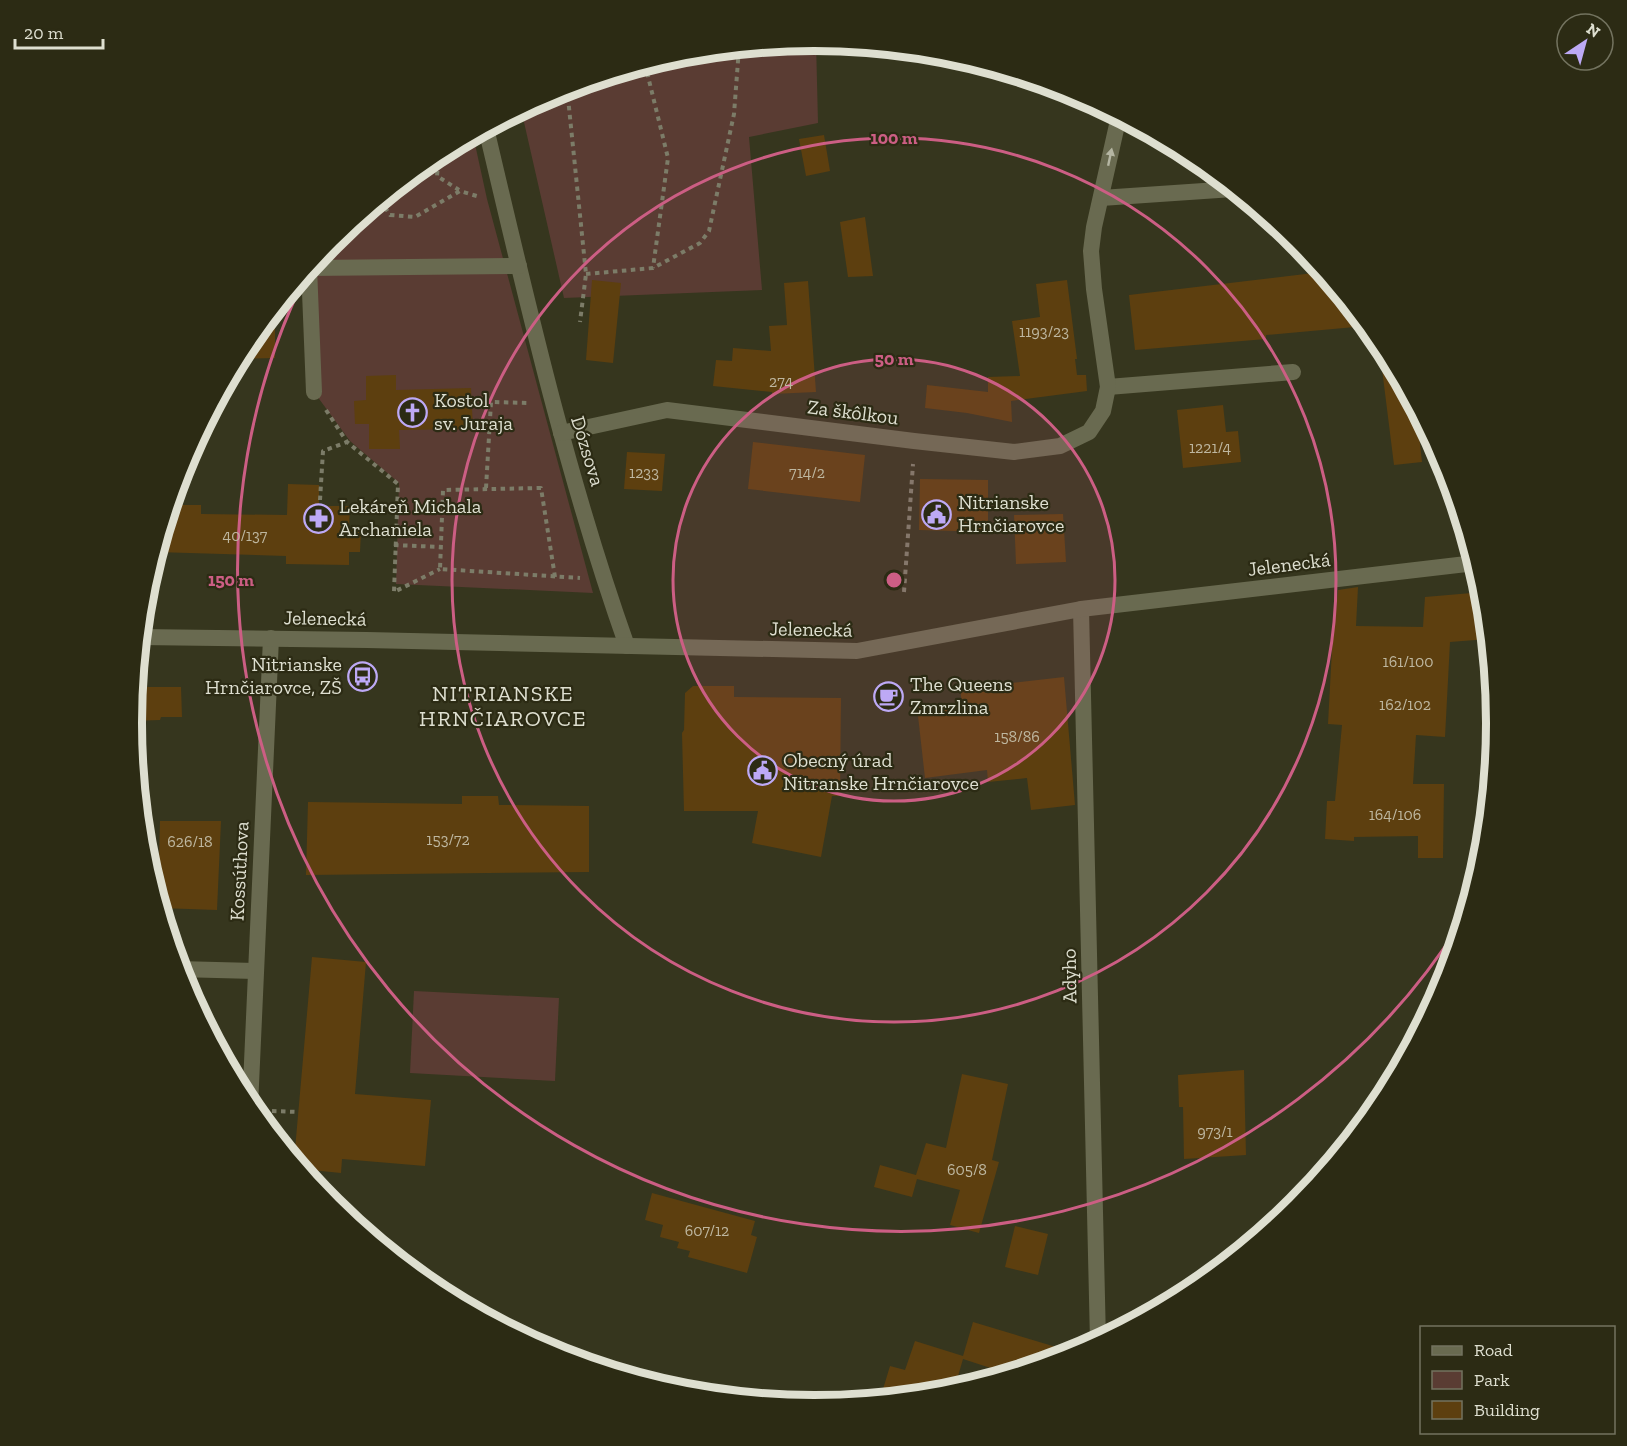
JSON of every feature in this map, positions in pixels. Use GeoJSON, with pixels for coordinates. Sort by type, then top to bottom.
{"type":"FeatureCollection","features":[{"type":"Feature","properties":{"kind":"street","name":"Za škôlkou"},"geometry":{"type":"LineString","coordinates":[[561,433],[667,410],[1014,452],[1060,446],[1089,432],[1103,411],[1108,387],[1091,251],[1117,123]]}},
{"type":"Feature","properties":{"kind":"street","name":"Dózsova"},"geometry":{"type":"LineString","coordinates":[[488,136],[552,403],[627,646]]}},
{"type":"Feature","properties":{"kind":"street"},"geometry":{"type":"LineString","coordinates":[[1101,198],[1223,190]]}},
{"type":"Feature","properties":{"kind":"street"},"geometry":{"type":"LineString","coordinates":[[320,267],[519,266]]}},
{"type":"Feature","properties":{"kind":"street"},"geometry":{"type":"LineString","coordinates":[[309,278],[314,392]]}},
{"type":"Feature","properties":{"kind":"street"},"geometry":{"type":"LineString","coordinates":[[1108,387],[1293,372]]}},
{"type":"Feature","properties":{"kind":"street","name":"Jelenecká"},"geometry":{"type":"LineString","coordinates":[[147,637],[857,651],[1082,609],[1466,564]]}},
{"type":"Feature","properties":{"kind":"street","name":"Adyho"},"geometry":{"type":"LineString","coordinates":[[1082,609],[1098,1332]]}},
{"type":"Feature","properties":{"kind":"street","name":"Kossúthova"},"geometry":{"type":"LineString","coordinates":[[257,1099],[255,971],[271,638]]}},
{"type":"Feature","properties":{"kind":"street"},"geometry":{"type":"LineString","coordinates":[[189,969],[255,971]]}},
{"type":"Feature","properties":{"kind":"path"},"geometry":{"type":"LineString","coordinates":[[586,274],[653,268],[700,243],[709,231],[734,114],[738,56]]}},
{"type":"Feature","properties":{"kind":"path"},"geometry":{"type":"LineString","coordinates":[[647,72],[668,158],[653,268]]}},
{"type":"Feature","properties":{"kind":"path"},"geometry":{"type":"LineString","coordinates":[[568,98],[586,274],[580,322]]}},
{"type":"Feature","properties":{"kind":"path"},"geometry":{"type":"LineString","coordinates":[[438,166],[437,176],[460,191],[487,200]]}},
{"type":"Feature","properties":{"kind":"path"},"geometry":{"type":"LineString","coordinates":[[384,206],[390,215],[414,217],[460,191]]}},
{"type":"Feature","properties":{"kind":"path"},"geometry":{"type":"LineString","coordinates":[[314,392],[347,442],[398,484],[394,592],[440,569],[605,580]]}},
{"type":"Feature","properties":{"kind":"path"},"geometry":{"type":"LineString","coordinates":[[486,488],[491,402],[552,403]]}},
{"type":"Feature","properties":{"kind":"path"},"geometry":{"type":"LineString","coordinates":[[904,592],[914,441]]}},
{"type":"Feature","properties":{"kind":"path"},"geometry":{"type":"LineString","coordinates":[[320,500],[323,451],[347,442]]}},
{"type":"Feature","properties":{"kind":"path"},"geometry":{"type":"LineString","coordinates":[[440,569],[443,490],[541,488],[555,577]]}},
{"type":"Feature","properties":{"kind":"path"},"geometry":{"type":"LineString","coordinates":[[394,545],[441,547]]}},
{"type":"Feature","properties":{"kind":"path"},"geometry":{"type":"LineString","coordinates":[[264,1110],[298,1112]]}},
{"type":"Feature","properties":{"kind":"green space"},"geometry":{"type":"Polygon","coordinates":[[[816,51],[818,123],[749,137],[762,290],[564,298],[523,117],[597,87],[682,64],[770,52],[816,51]]]}},
{"type":"Feature","properties":{"kind":"green space"},"geometry":{"type":"Polygon","coordinates":[[[475,143],[487,199],[593,593],[396,584],[399,483],[350,441],[314,392],[313,275],[370,218],[404,190],[475,143]]]}},
{"type":"Feature","properties":{"kind":"green space"},"geometry":{"type":"Polygon","coordinates":[[[414,991],[559,998],[555,1081],[410,1073],[414,991]]]}},
{"type":"Feature","properties":{"kind":"building"},"geometry":{"type":"Polygon","coordinates":[[[824,135],[830,171],[806,176],[799,139],[824,135]]]}},
{"type":"Feature","properties":{"kind":"building"},"geometry":{"type":"Polygon","coordinates":[[[865,217],[873,276],[848,277],[840,222],[865,217]]]}},
{"type":"Feature","properties":{"kind":"building"},"geometry":{"type":"Polygon","coordinates":[[[1313,273],[1356,327],[1266,335],[1266,339],[1135,350],[1129,295],[1313,273]]]}},
{"type":"Feature","properties":{"kind":"building"},"geometry":{"type":"Polygon","coordinates":[[[592,280],[621,283],[613,363],[586,360],[592,280]]]}},
{"type":"Feature","properties":{"kind":"building"},"geometry":{"type":"Polygon","coordinates":[[[1067,280],[1077,375],[1086,375],[1087,391],[1011,401],[1012,422],[925,408],[927,385],[988,392],[988,377],[1020,376],[1012,321],[1040,317],[1036,284],[1067,280]]]}},
{"type":"Feature","properties":{"kind":"building"},"geometry":{"type":"Polygon","coordinates":[[[808,281],[816,392],[772,394],[772,392],[713,386],[716,360],[732,361],[733,348],[771,351],[769,326],[787,325],[784,283],[808,281]]]}},
{"type":"Feature","properties":{"kind":"building"},"geometry":{"type":"Polygon","coordinates":[[[270,328],[275,328],[275,358],[250,359],[270,328]]]}},
{"type":"Feature","properties":{"kind":"building"},"geometry":{"type":"Polygon","coordinates":[[[1382,365],[1419,432],[1422,462],[1394,465],[1382,365]]]}},
{"type":"Feature","properties":{"kind":"building","name":"Kostol sv. Juraja"},"geometry":{"type":"Polygon","coordinates":[[[396,375],[396,390],[471,388],[473,429],[399,430],[400,449],[369,449],[369,424],[355,424],[354,401],[366,400],[366,376],[396,375]]]}},
{"type":"Feature","properties":{"kind":"building"},"geometry":{"type":"Polygon","coordinates":[[[1223,405],[1226,432],[1238,431],[1241,462],[1183,468],[1177,410],[1223,405]]]}},
{"type":"Feature","properties":{"kind":"building"},"geometry":{"type":"Polygon","coordinates":[[[753,442],[865,455],[860,502],[748,489],[753,442]]]}},
{"type":"Feature","properties":{"kind":"building"},"geometry":{"type":"Polygon","coordinates":[[[627,452],[665,454],[662,491],[624,489],[627,452]]]}},
{"type":"Feature","properties":{"kind":"building"},"geometry":{"type":"Polygon","coordinates":[[[920,479],[988,480],[988,532],[919,530],[920,479]]]}},
{"type":"Feature","properties":{"kind":"building"},"geometry":{"type":"Polygon","coordinates":[[[288,484],[319,485],[319,506],[350,506],[349,529],[361,530],[360,552],[349,552],[349,565],[286,564],[286,556],[163,552],[178,505],[201,505],[201,514],[287,515],[288,484]]]}},
{"type":"Feature","properties":{"kind":"building"},"geometry":{"type":"Polygon","coordinates":[[[1063,514],[1066,562],[1016,564],[1014,515],[1063,514]]]}},
{"type":"Feature","properties":{"kind":"building"},"geometry":{"type":"Polygon","coordinates":[[[1358,587],[1356,626],[1423,627],[1425,597],[1473,593],[1480,640],[1450,642],[1445,737],[1416,735],[1413,784],[1444,784],[1443,858],[1418,858],[1418,836],[1354,837],[1354,841],[1325,839],[1327,801],[1335,801],[1342,725],[1328,724],[1338,590],[1358,587]]]}},
{"type":"Feature","properties":{"kind":"building"},"geometry":{"type":"Polygon","coordinates":[[[1064,677],[1075,805],[1031,810],[1027,778],[988,782],[987,770],[925,778],[917,707],[962,703],[960,689],[1064,677]]]}},
{"type":"Feature","properties":{"kind":"building","name":"Obecný úrad Nitranske Hrnčiarovce"},"geometry":{"type":"Polygon","coordinates":[[[693,686],[734,686],[734,697],[841,698],[840,796],[832,796],[821,857],[752,843],[758,811],[684,811],[682,733],[685,693],[693,686]]]}},
{"type":"Feature","properties":{"kind":"building"},"geometry":{"type":"Polygon","coordinates":[[[143,687],[181,687],[182,717],[161,717],[160,720],[142,721],[143,687]]]}},
{"type":"Feature","properties":{"kind":"building"},"geometry":{"type":"Polygon","coordinates":[[[462,796],[498,796],[499,805],[589,806],[589,872],[306,875],[308,802],[462,804],[462,796]]]}},
{"type":"Feature","properties":{"kind":"building"},"geometry":{"type":"Polygon","coordinates":[[[160,821],[221,821],[217,910],[167,908],[159,874],[160,821]]]}},
{"type":"Feature","properties":{"kind":"building"},"geometry":{"type":"Polygon","coordinates":[[[312,957],[366,962],[355,1094],[431,1100],[425,1166],[342,1159],[341,1173],[312,1170],[295,1150],[312,957]]]}},
{"type":"Feature","properties":{"kind":"building"},"geometry":{"type":"Polygon","coordinates":[[[1244,1070],[1246,1155],[1184,1159],[1183,1107],[1179,1107],[1178,1075],[1244,1070]]]}},
{"type":"Feature","properties":{"kind":"building"},"geometry":{"type":"Polygon","coordinates":[[[962,1074],[1008,1084],[992,1160],[999,1162],[979,1233],[950,1225],[960,1190],[917,1179],[912,1197],[874,1187],[880,1165],[916,1175],[926,1143],[946,1148],[962,1074]]]}},
{"type":"Feature","properties":{"kind":"building"},"geometry":{"type":"Polygon","coordinates":[[[652,1193],[755,1221],[751,1235],[757,1237],[747,1273],[688,1257],[690,1251],[677,1248],[679,1242],[660,1237],[663,1225],[645,1220],[652,1193]]]}},
{"type":"Feature","properties":{"kind":"building"},"geometry":{"type":"Polygon","coordinates":[[[1015,1226],[1048,1234],[1038,1275],[1005,1267],[1015,1226]]]}},
{"type":"Feature","properties":{"kind":"building"},"geometry":{"type":"Polygon","coordinates":[[[973,1322],[1060,1348],[995,1370],[963,1359],[957,1379],[882,1391],[890,1366],[905,1370],[915,1341],[963,1356],[973,1322]]]}},
{"type":"Feature","properties":{"kind":"place","name":"Kostol sv. Juraja"},"geometry":{"type":"Point","coordinates":[413,412]}},
{"type":"Feature","properties":{"kind":"place","name":"Nitrianske Hrnčiarovce"},"geometry":{"type":"Point","coordinates":[937,514]}},
{"type":"Feature","properties":{"kind":"place","name":"Lekáreň Michala Archaniela"},"geometry":{"type":"Point","coordinates":[318,518]}},
{"type":"Feature","properties":{"kind":"place","name":"Nitrianske Hrnčiarovce, ZŠ"},"geometry":{"type":"Point","coordinates":[363,676]}},
{"type":"Feature","properties":{"kind":"place","name":"The Queens Zmrzlina"},"geometry":{"type":"Point","coordinates":[889,696]}},
{"type":"Feature","properties":{"kind":"place","name":"Obecný úrad Nitranske Hrnčiarovce"},"geometry":{"type":"Point","coordinates":[762,771]}},
{"type":"Feature","properties":{"kind":"district","name":"NITRIANSKE HRNČIAROVCE"},"geometry":{"type":"Point","coordinates":[503,706]}}]}
